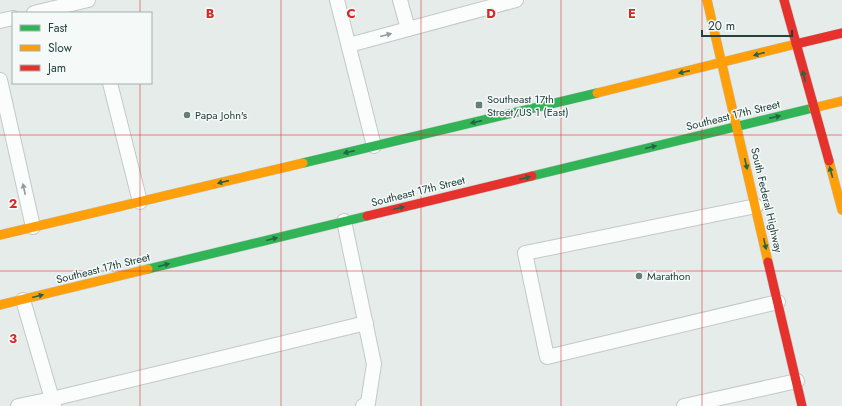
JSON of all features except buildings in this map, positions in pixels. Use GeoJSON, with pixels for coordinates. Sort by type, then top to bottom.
{"type":"FeatureCollection","features":[{"type":"Feature","properties":{"kind":"main road","name":"South Federal Highway"},"geometry":{"type":"LineString","coordinates":[[707,0],[802,406]]}},
{"type":"Feature","properties":{"kind":"main road"},"geometry":{"type":"LineString","coordinates":[[784,0],[812,108],[842,210]]}},
{"type":"Feature","properties":{"kind":"main road"},"geometry":{"type":"LineString","coordinates":[[0,235],[842,33]]}},
{"type":"Feature","properties":{"kind":"main road","name":"Southeast 17th Street"},"geometry":{"type":"LineString","coordinates":[[0,305],[842,101]]}},
{"type":"Feature","properties":{"kind":"lane"},"geometry":{"type":"LineString","coordinates":[[38,12],[89,0],[92,12]]}},
{"type":"Feature","properties":{"kind":"lane"},"geometry":{"type":"LineString","coordinates":[[337,0],[374,146]]}},
{"type":"Feature","properties":{"kind":"lane"},"geometry":{"type":"LineString","coordinates":[[400,0],[408,29]]}},
{"type":"Feature","properties":{"kind":"lane"},"geometry":{"type":"LineString","coordinates":[[349,45],[516,0]]}},
{"type":"Feature","properties":{"kind":"lane"},"geometry":{"type":"LineString","coordinates":[[0,21],[12,18]]}},
{"type":"Feature","properties":{"kind":"lane"},"geometry":{"type":"LineString","coordinates":[[0,80],[33,227]]}},
{"type":"Feature","properties":{"kind":"lane"},"geometry":{"type":"LineString","coordinates":[[110,84],[140,202]]}},
{"type":"Feature","properties":{"kind":"lane"},"geometry":{"type":"LineString","coordinates":[[756,206],[525,253],[547,357],[778,302]]}},
{"type":"Feature","properties":{"kind":"lane"},"geometry":{"type":"LineString","coordinates":[[344,221],[374,364],[368,403],[363,406]]}},
{"type":"Feature","properties":{"kind":"lane"},"geometry":{"type":"LineString","coordinates":[[23,300],[53,402]]}},
{"type":"Feature","properties":{"kind":"lane"},"geometry":{"type":"LineString","coordinates":[[18,406],[53,402],[366,323]]}},
{"type":"Feature","properties":{"kind":"lane"},"geometry":{"type":"LineString","coordinates":[[684,406],[733,401],[797,381]]}},
{"type":"Feature","properties":{"kind":"traffic: fast"},"geometry":{"type":"LineString","coordinates":[[303,163],[597,93]]}},
{"type":"Feature","properties":{"kind":"traffic: fast"},"geometry":{"type":"LineString","coordinates":[[532,176],[813,108]]}},
{"type":"Feature","properties":{"kind":"traffic: fast"},"geometry":{"type":"LineString","coordinates":[[148,269],[367,216]]}},
{"type":"Feature","properties":{"kind":"traffic: slow"},"geometry":{"type":"LineString","coordinates":[[707,0],[768,262]]}},
{"type":"Feature","properties":{"kind":"traffic: slow"},"geometry":{"type":"LineString","coordinates":[[597,93],[796,44]]}},
{"type":"Feature","properties":{"kind":"traffic: slow"},"geometry":{"type":"LineString","coordinates":[[813,108],[842,101]]}},
{"type":"Feature","properties":{"kind":"traffic: slow"},"geometry":{"type":"LineString","coordinates":[[829,161],[842,210]]}},
{"type":"Feature","properties":{"kind":"traffic: slow"},"geometry":{"type":"LineString","coordinates":[[0,235],[303,163]]}},
{"type":"Feature","properties":{"kind":"traffic: slow"},"geometry":{"type":"LineString","coordinates":[[0,305],[148,269]]}},
{"type":"Feature","properties":{"kind":"traffic: jam"},"geometry":{"type":"LineString","coordinates":[[784,0],[829,161]]}},
{"type":"Feature","properties":{"kind":"traffic: jam"},"geometry":{"type":"LineString","coordinates":[[796,44],[842,33]]}},
{"type":"Feature","properties":{"kind":"traffic: jam"},"geometry":{"type":"LineString","coordinates":[[367,216],[532,176]]}},
{"type":"Feature","properties":{"kind":"traffic: jam"},"geometry":{"type":"LineString","coordinates":[[768,262],[802,406]]}},
{"type":"Feature","properties":{"kind":"place","name":"Southeast 17th Street/US 1 (East)"},"geometry":{"type":"Point","coordinates":[479,105]}},
{"type":"Feature","properties":{"kind":"place","name":"Papa John's"},"geometry":{"type":"Point","coordinates":[187,115]}},
{"type":"Feature","properties":{"kind":"place","name":"Marathon"},"geometry":{"type":"Point","coordinates":[639,276]}}]}
